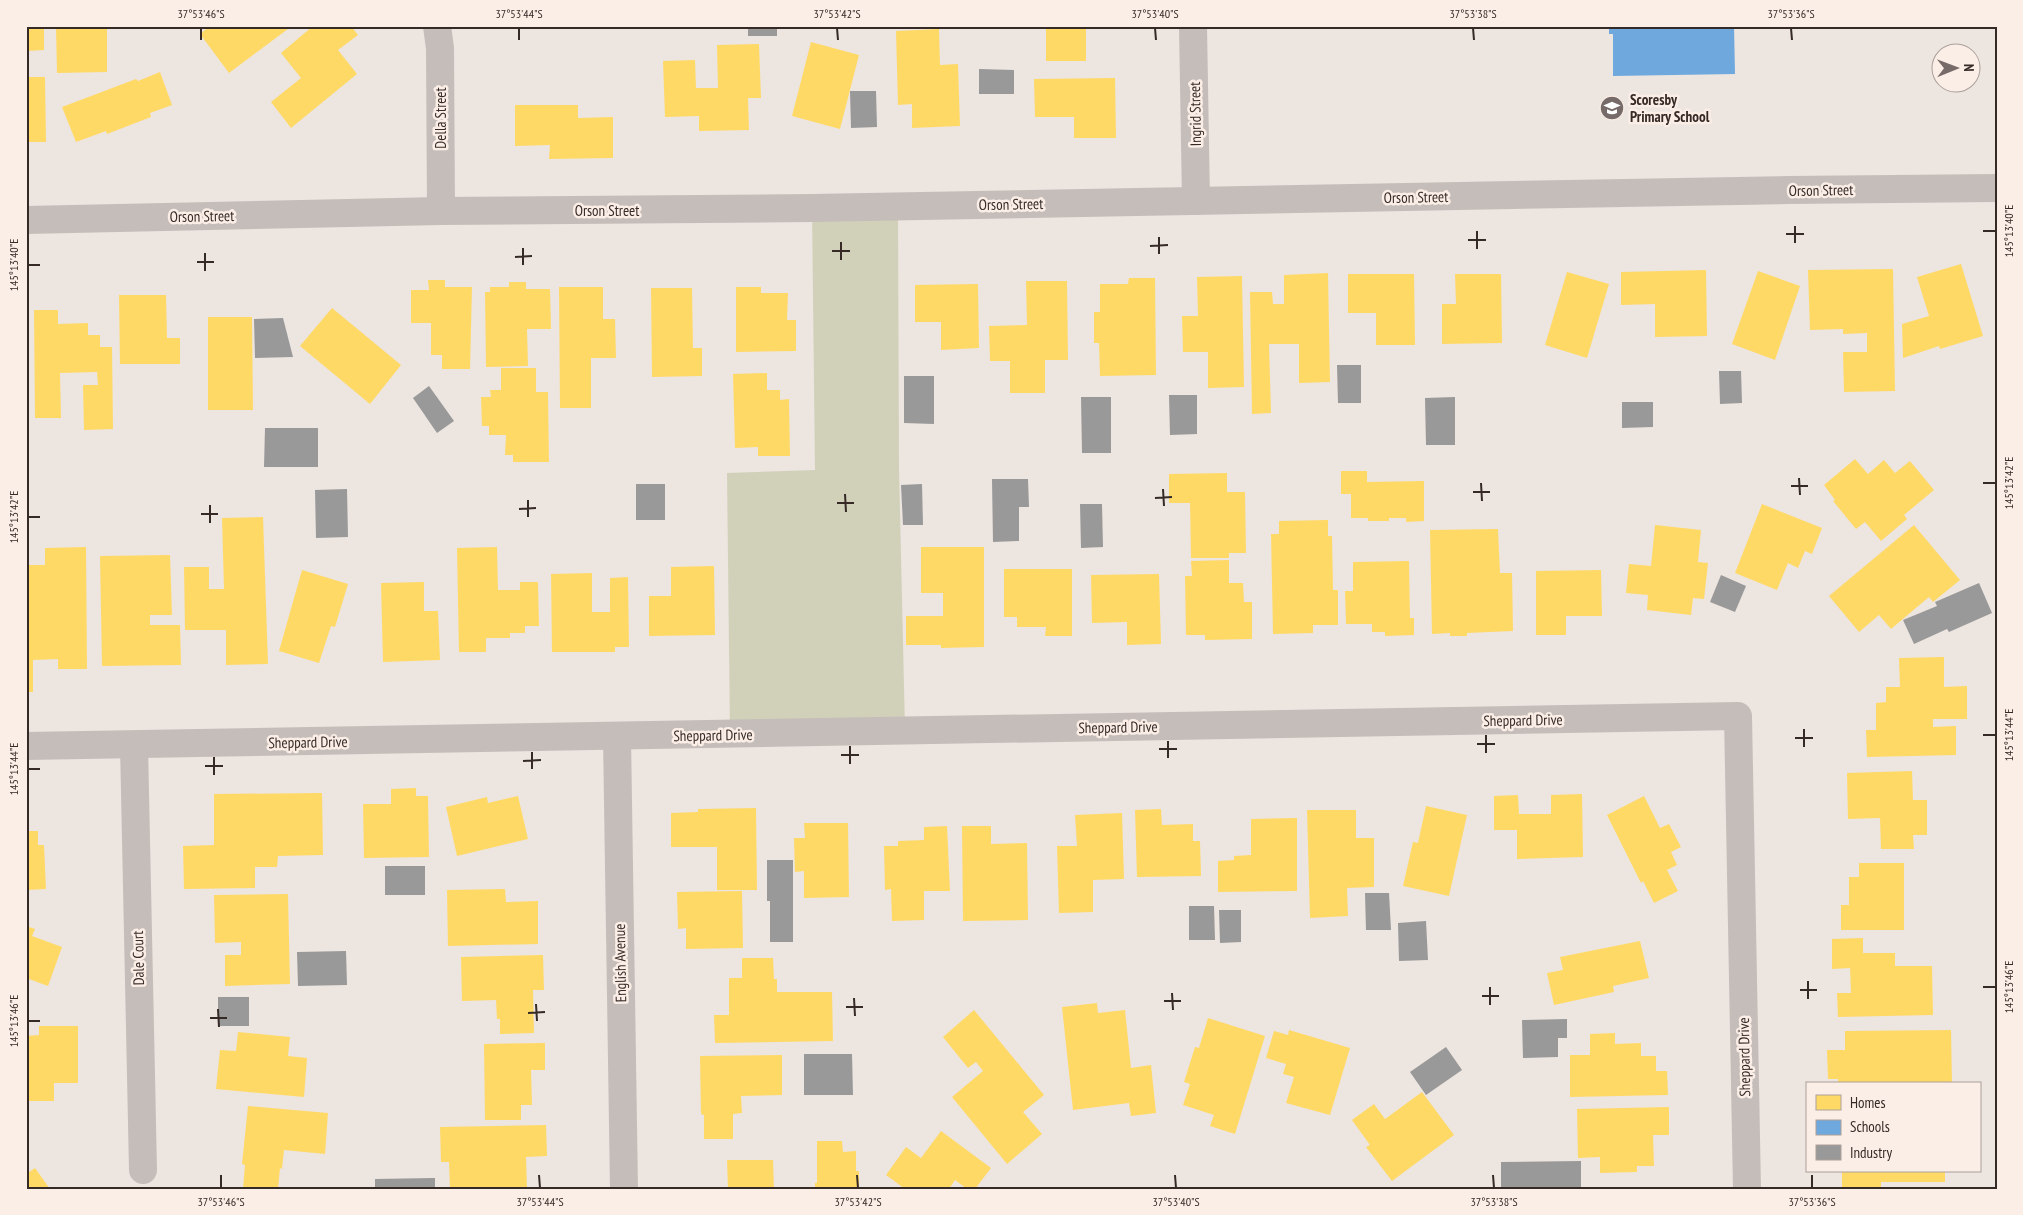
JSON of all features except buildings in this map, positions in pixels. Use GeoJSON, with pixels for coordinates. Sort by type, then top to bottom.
{"type":"FeatureCollection","features":[{"type":"Feature","properties":{"kind":"street","name":"Della Street"},"geometry":{"type":"LineString","coordinates":[[437,26],[440,48],[441,211]]}},
{"type":"Feature","properties":{"kind":"street","name":"Ingrid Street"},"geometry":{"type":"LineString","coordinates":[[1193,26],[1196,201]]}},
{"type":"Feature","properties":{"kind":"street","name":"Orson Street"},"geometry":{"type":"LineString","coordinates":[[26,220],[441,211],[821,208],[1788,190],[1997,188]]}},
{"type":"Feature","properties":{"kind":"street","name":"Sheppard Drive"},"geometry":{"type":"LineString","coordinates":[[26,746],[1738,716],[1747,1189]]}},
{"type":"Feature","properties":{"kind":"street","name":"English Avenue"},"geometry":{"type":"LineString","coordinates":[[617,737],[624,1189]]}},
{"type":"Feature","properties":{"kind":"street","name":"Dale Court"},"geometry":{"type":"LineString","coordinates":[[134,745],[143,1170]]}},
{"type":"Feature","properties":{"kind":"green space"},"geometry":{"type":"Polygon","coordinates":[[[898,207],[899,468],[905,730],[730,734],[727,473],[815,470],[812,208],[898,207]]]}},
{"type":"Feature","properties":{"kind":"place","name":"Scoresby Primary School"},"geometry":{"type":"Point","coordinates":[1612,108]}}]}
